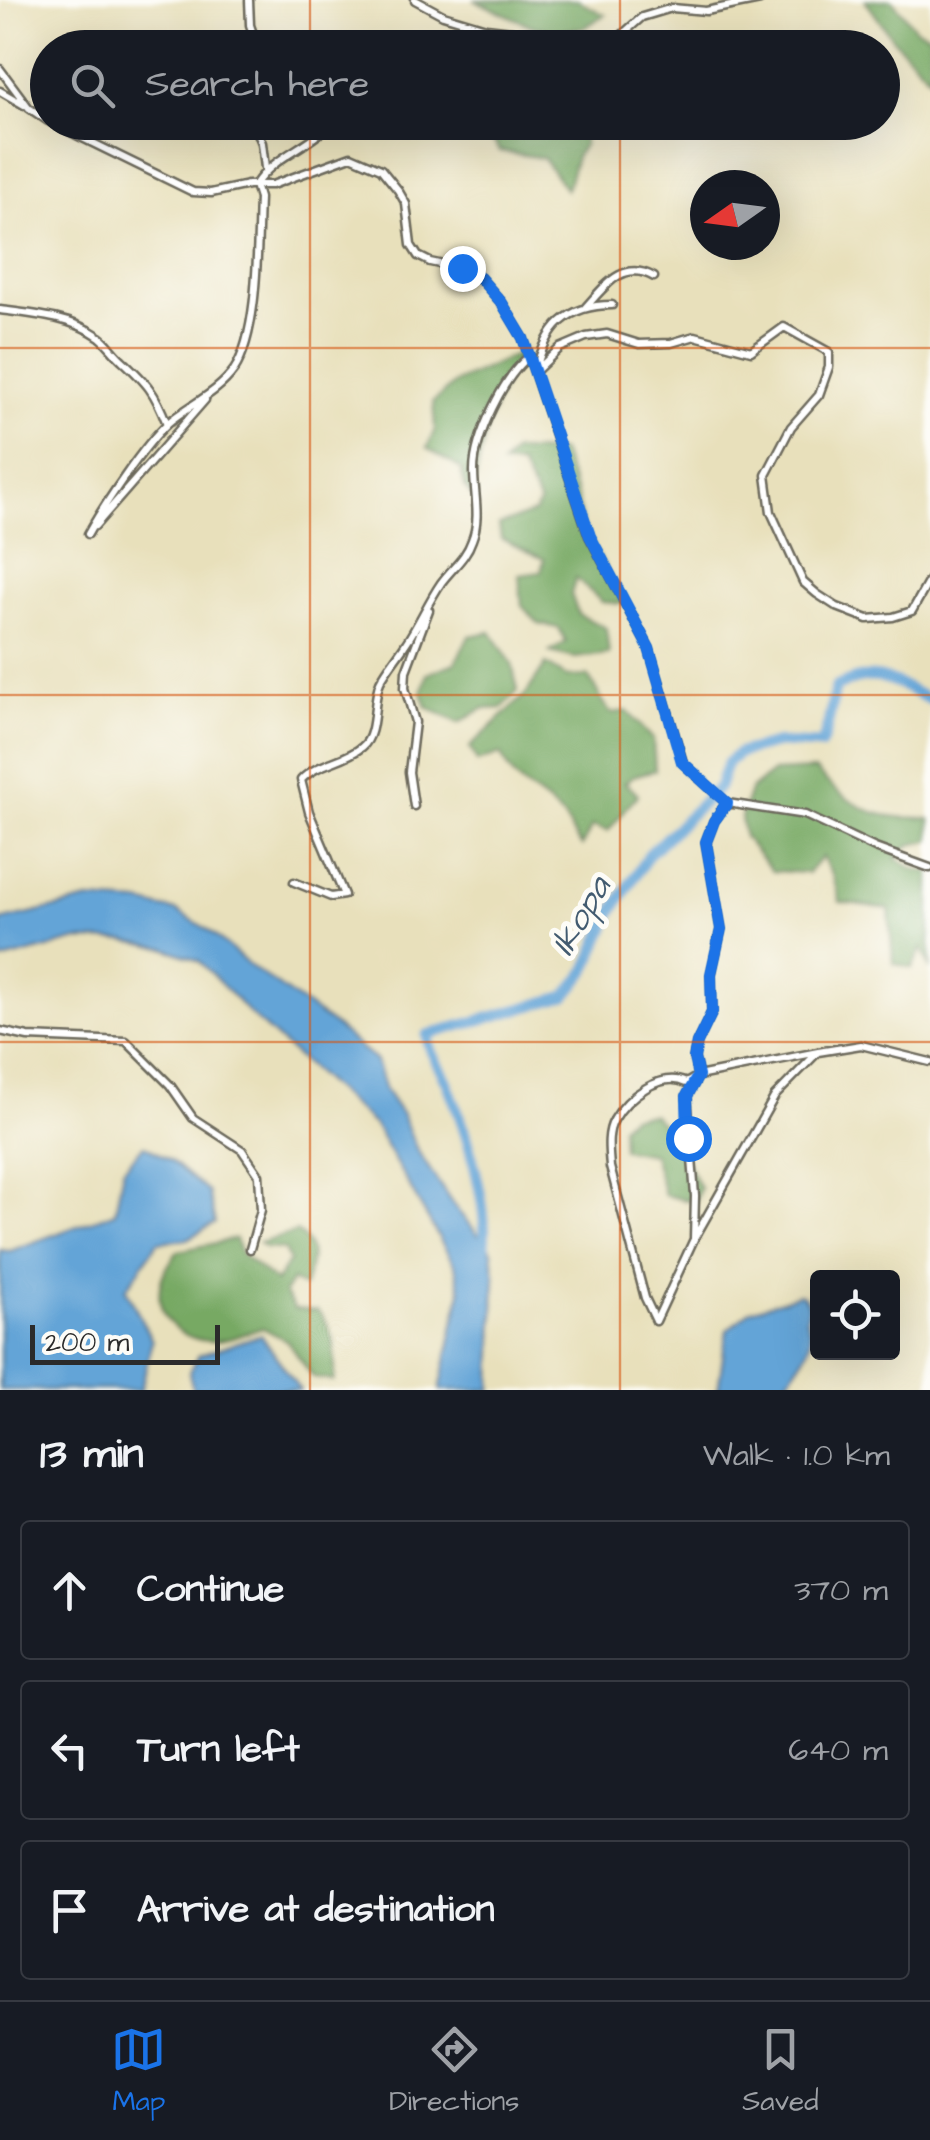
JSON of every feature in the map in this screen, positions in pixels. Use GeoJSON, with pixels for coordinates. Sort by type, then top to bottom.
{"type":"FeatureCollection","features":[{"type":"Feature","properties":{"kind":"street"},"geometry":{"type":"LineString","coordinates":[[248,0],[252,30]]}},
{"type":"Feature","properties":{"kind":"street"},"geometry":{"type":"LineString","coordinates":[[415,0],[443,14],[503,30]]}},
{"type":"Feature","properties":{"kind":"street"},"geometry":{"type":"LineString","coordinates":[[627,30],[642,17],[672,8],[706,11],[760,0]]}},
{"type":"Feature","properties":{"kind":"street"},"geometry":{"type":"LineString","coordinates":[[0,69],[29,108]]}},
{"type":"Feature","properties":{"kind":"street"},"geometry":{"type":"LineString","coordinates":[[0,92],[29,108]]}},
{"type":"Feature","properties":{"kind":"street"},"geometry":{"type":"LineString","coordinates":[[86,140],[192,192],[211,194],[272,185],[352,156],[381,169],[406,204],[411,244],[418,256],[462,268],[480,278],[502,303],[530,356],[590,536],[649,648],[682,762],[727,803],[805,815],[875,848],[930,868]]}},
{"type":"Feature","properties":{"kind":"street"},"geometry":{"type":"LineString","coordinates":[[261,140],[265,168]]}},
{"type":"Feature","properties":{"kind":"street"},"geometry":{"type":"LineString","coordinates":[[214,389],[167,424],[100,511],[88,534],[235,368],[250,327],[259,198],[255,185],[265,168],[311,140]]}},
{"type":"Feature","properties":{"kind":"street"},"geometry":{"type":"LineString","coordinates":[[536,371],[550,332],[584,308],[623,272],[642,270],[654,277]]}},
{"type":"Feature","properties":{"kind":"street"},"geometry":{"type":"LineString","coordinates":[[584,308],[612,305]]}},
{"type":"Feature","properties":{"kind":"street"},"geometry":{"type":"LineString","coordinates":[[0,312],[66,322],[102,339],[156,394],[167,424]]}},
{"type":"Feature","properties":{"kind":"street"},"geometry":{"type":"LineString","coordinates":[[536,371],[560,348],[586,336],[607,334],[640,344],[670,343],[695,336],[751,351],[784,327],[829,352],[829,367],[820,395],[791,427],[766,475],[771,512],[804,582],[837,607],[868,619],[912,611],[930,579]]}},
{"type":"Feature","properties":{"kind":"street"},"geometry":{"type":"LineString","coordinates":[[294,882],[331,897],[344,895],[309,812],[301,780],[328,761],[362,747],[371,726],[378,686],[472,540],[476,526],[474,466],[482,436],[507,382],[530,356]]}},
{"type":"Feature","properties":{"kind":"street"},"geometry":{"type":"LineString","coordinates":[[414,806],[409,772],[415,722],[405,688],[406,670],[427,621],[430,603]]}},
{"type":"Feature","properties":{"kind":"street"},"geometry":{"type":"LineString","coordinates":[[694,1240],[695,1196],[687,1096],[698,1076],[694,1058],[697,1043],[712,1012],[711,974],[721,929],[706,842],[727,803]]}},
{"type":"Feature","properties":{"kind":"street"},"geometry":{"type":"LineString","coordinates":[[0,1030],[28,1037],[126,1042],[170,1085],[193,1118],[242,1150],[259,1175],[261,1210],[250,1249]]}},
{"type":"Feature","properties":{"kind":"street"},"geometry":{"type":"LineString","coordinates":[[818,1052],[774,1096],[694,1240],[656,1321],[638,1274],[610,1167],[608,1146],[613,1120],[658,1080],[674,1077],[686,1083],[698,1076],[818,1052],[861,1045],[930,1062]]}},
{"type":"Feature","properties":{"kind":"green space"},"geometry":{"type":"Polygon","coordinates":[[[474,0],[577,0],[605,15],[585,27],[534,27],[474,0]]]}},
{"type":"Feature","properties":{"kind":"green space"},"geometry":{"type":"Polygon","coordinates":[[[865,0],[892,0],[916,29],[930,35],[930,78],[900,46],[900,30],[886,30],[865,0]]]}},
{"type":"Feature","properties":{"kind":"green space"},"geometry":{"type":"Polygon","coordinates":[[[493,140],[583,140],[584,144],[566,190],[543,158],[500,151],[493,140]]]}},
{"type":"Feature","properties":{"kind":"green space"},"geometry":{"type":"Polygon","coordinates":[[[522,352],[489,422],[473,498],[465,487],[461,469],[427,448],[435,429],[433,402],[456,382],[522,352]]]}},
{"type":"Feature","properties":{"kind":"green space"},"geometry":{"type":"Polygon","coordinates":[[[514,451],[561,452],[577,496],[582,526],[625,604],[602,602],[576,578],[571,594],[578,614],[606,628],[609,654],[575,658],[550,652],[566,642],[559,628],[539,624],[522,606],[519,575],[541,572],[544,559],[501,539],[499,525],[534,513],[540,504],[520,465],[502,465],[514,451]]]}},
{"type":"Feature","properties":{"kind":"green space"},"geometry":{"type":"Polygon","coordinates":[[[491,632],[512,664],[518,691],[502,708],[482,709],[459,723],[427,707],[422,693],[427,674],[455,663],[469,636],[491,632]]]}},
{"type":"Feature","properties":{"kind":"green space"},"geometry":{"type":"Polygon","coordinates":[[[546,664],[567,677],[588,676],[610,713],[627,711],[653,739],[655,770],[633,776],[625,783],[638,794],[608,831],[592,826],[582,846],[564,818],[520,783],[501,754],[477,762],[470,747],[526,694],[546,664]]]}},
{"type":"Feature","properties":{"kind":"green space"},"geometry":{"type":"Polygon","coordinates":[[[815,770],[862,808],[885,815],[930,819],[930,841],[910,845],[896,858],[914,869],[930,872],[930,969],[922,948],[912,968],[893,963],[889,909],[840,902],[822,857],[808,873],[772,871],[744,837],[741,817],[750,790],[773,772],[815,770]]]}},
{"type":"Feature","properties":{"kind":"green space"},"geometry":{"type":"Polygon","coordinates":[[[652,1114],[674,1134],[676,1152],[685,1158],[700,1188],[695,1202],[664,1195],[653,1154],[622,1149],[621,1126],[631,1116],[652,1114]]]}},
{"type":"Feature","properties":{"kind":"green space"},"geometry":{"type":"Polygon","coordinates":[[[297,1232],[308,1244],[310,1264],[304,1287],[292,1280],[284,1293],[294,1309],[318,1311],[324,1319],[334,1344],[334,1381],[313,1377],[287,1341],[263,1328],[223,1340],[204,1340],[181,1332],[165,1315],[159,1292],[167,1267],[178,1251],[235,1239],[242,1255],[276,1282],[289,1261],[284,1249],[265,1248],[259,1243],[297,1232]]]}},
{"type":"Feature","properties":{"kind":"water"},"geometry":{"type":"Polygon","coordinates":[[[89,900],[139,903],[177,911],[207,929],[376,1061],[385,1090],[402,1115],[417,1150],[453,1205],[492,1251],[492,1390],[440,1390],[461,1291],[455,1266],[374,1125],[256,1020],[199,961],[165,948],[125,941],[78,940],[0,961],[0,921],[89,900]]]}},
{"type":"Feature","properties":{"kind":"water"},"geometry":{"type":"Polygon","coordinates":[[[144,1145],[170,1160],[208,1192],[215,1223],[187,1239],[158,1242],[126,1289],[152,1341],[141,1390],[0,1390],[0,1250],[10,1251],[115,1212],[123,1169],[144,1145]]]}},
{"type":"Feature","properties":{"kind":"water"},"geometry":{"type":"Polygon","coordinates":[[[799,1294],[808,1305],[808,1348],[783,1390],[718,1390],[727,1330],[751,1310],[799,1294]]]}},
{"type":"Feature","properties":{"kind":"water"},"geometry":{"type":"Polygon","coordinates":[[[261,1335],[300,1390],[193,1390],[189,1373],[199,1355],[261,1335]]]}},
{"type":"Feature","properties":{"kind":"waterway","name":"Ikopa"},"geometry":{"type":"LineString","coordinates":[[483,1253],[483,1214],[475,1168],[455,1102],[427,1035],[566,996],[586,971],[612,912],[649,854],[719,787],[727,763],[739,753],[778,743],[821,745],[836,687],[875,677],[895,682],[930,700]]}},
{"type":"Feature","properties":{"kind":"route"},"geometry":{"type":"LineString","coordinates":[[462,268],[480,278],[502,303],[523,338],[590,536],[649,648],[682,762],[727,803],[706,842],[721,929],[711,974],[712,1012],[697,1043],[694,1058],[698,1076],[687,1096],[688,1138]]}}]}
